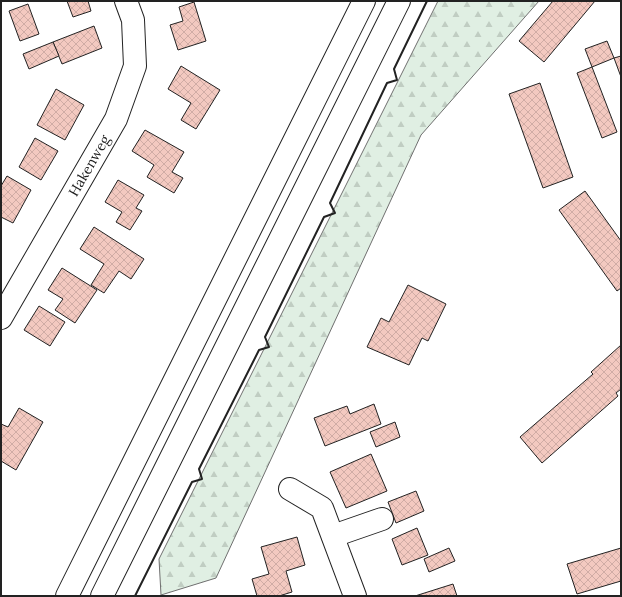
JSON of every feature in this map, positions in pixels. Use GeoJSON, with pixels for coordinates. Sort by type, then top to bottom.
{"type":"FeatureCollection","features":[{"type":"Feature","properties":{"kind":"main road","name":"Hakenweg"},"geometry":{"type":"LineString","coordinates":[[1,317],[116,119],[135,66],[133,20],[126,1]]}},
{"type":"Feature","properties":{"kind":"main road"},"geometry":{"type":"LineString","coordinates":[[67,596],[364,1]]}},
{"type":"Feature","properties":{"kind":"main road"},"geometry":{"type":"LineString","coordinates":[[102,596],[399,1]]}},
{"type":"Feature","properties":{"kind":"main road"},"geometry":{"type":"LineString","coordinates":[[290,489],[322,508],[356,596]]}},
{"type":"Feature","properties":{"kind":"main road"},"geometry":{"type":"LineString","coordinates":[[333,536],[382,519]]}},
{"type":"Feature","properties":{"kind":"green space"},"geometry":{"type":"Polygon","coordinates":[[[438,1],[539,1],[421,135],[216,578],[161,595],[159,559],[438,1]]]}},
{"type":"Feature","properties":{"kind":"building"},"geometry":{"type":"Polygon","coordinates":[[[67,1],[88,1],[91,11],[73,17],[67,1]]]}},
{"type":"Feature","properties":{"kind":"building"},"geometry":{"type":"Polygon","coordinates":[[[553,1],[595,1],[544,62],[519,41],[553,1]]]}},
{"type":"Feature","properties":{"kind":"building"},"geometry":{"type":"Polygon","coordinates":[[[194,2],[206,41],[178,50],[170,25],[183,21],[179,7],[194,2]]]}},
{"type":"Feature","properties":{"kind":"building"},"geometry":{"type":"Polygon","coordinates":[[[28,4],[39,34],[20,41],[9,11],[28,4]]]}},
{"type":"Feature","properties":{"kind":"building"},"geometry":{"type":"Polygon","coordinates":[[[94,26],[102,48],[62,64],[53,42],[94,26]]]}},
{"type":"Feature","properties":{"kind":"building"},"geometry":{"type":"Polygon","coordinates":[[[607,41],[614,58],[592,67],[585,49],[607,41]]]}},
{"type":"Feature","properties":{"kind":"building"},"geometry":{"type":"Polygon","coordinates":[[[53,42],[59,56],[29,69],[23,54],[53,42]]]}},
{"type":"Feature","properties":{"kind":"building"},"geometry":{"type":"Polygon","coordinates":[[[621,56],[621,77],[614,58],[621,56]]]}},
{"type":"Feature","properties":{"kind":"building"},"geometry":{"type":"Polygon","coordinates":[[[181,66],[220,90],[196,129],[181,120],[191,103],[168,89],[181,66]]]}},
{"type":"Feature","properties":{"kind":"building"},"geometry":{"type":"Polygon","coordinates":[[[592,67],[617,132],[602,138],[577,73],[592,67]]]}},
{"type":"Feature","properties":{"kind":"building"},"geometry":{"type":"Polygon","coordinates":[[[540,83],[573,177],[543,188],[509,94],[540,83]]]}},
{"type":"Feature","properties":{"kind":"building"},"geometry":{"type":"Polygon","coordinates":[[[56,89],[84,105],[65,140],[37,125],[56,89]]]}},
{"type":"Feature","properties":{"kind":"building"},"geometry":{"type":"Polygon","coordinates":[[[145,130],[184,152],[172,172],[183,178],[174,193],[147,177],[154,165],[132,151],[145,130]]]}},
{"type":"Feature","properties":{"kind":"building"},"geometry":{"type":"Polygon","coordinates":[[[35,138],[58,151],[41,180],[19,167],[35,138]]]}},
{"type":"Feature","properties":{"kind":"building"},"geometry":{"type":"Polygon","coordinates":[[[7,176],[31,190],[13,223],[1,217],[1,186],[7,176]]]}},
{"type":"Feature","properties":{"kind":"building"},"geometry":{"type":"Polygon","coordinates":[[[118,180],[144,195],[136,208],[142,211],[130,230],[116,222],[122,212],[105,202],[118,180]]]}},
{"type":"Feature","properties":{"kind":"building"},"geometry":{"type":"Polygon","coordinates":[[[585,191],[621,241],[621,288],[617,291],[559,210],[585,191]]]}},
{"type":"Feature","properties":{"kind":"building"},"geometry":{"type":"Polygon","coordinates":[[[94,227],[144,259],[131,279],[119,271],[104,293],[91,285],[104,264],[80,249],[94,227]]]}},
{"type":"Feature","properties":{"kind":"building"},"geometry":{"type":"Polygon","coordinates":[[[62,268],[97,290],[75,323],[55,310],[63,299],[48,290],[62,268]]]}},
{"type":"Feature","properties":{"kind":"building"},"geometry":{"type":"Polygon","coordinates":[[[408,285],[446,304],[428,341],[422,338],[409,365],[367,347],[381,318],[389,322],[408,285]]]}},
{"type":"Feature","properties":{"kind":"building"},"geometry":{"type":"Polygon","coordinates":[[[39,306],[65,322],[50,346],[24,330],[39,306]]]}},
{"type":"Feature","properties":{"kind":"building"},"geometry":{"type":"Polygon","coordinates":[[[621,345],[621,389],[616,393],[618,396],[542,463],[520,437],[593,374],[591,372],[621,345]]]}},
{"type":"Feature","properties":{"kind":"building"},"geometry":{"type":"Polygon","coordinates":[[[374,404],[381,424],[325,446],[314,418],[347,406],[350,414],[374,404]]]}},
{"type":"Feature","properties":{"kind":"building"},"geometry":{"type":"Polygon","coordinates":[[[19,408],[43,422],[16,470],[1,461],[1,424],[8,427],[19,408]]]}},
{"type":"Feature","properties":{"kind":"building"},"geometry":{"type":"Polygon","coordinates":[[[395,422],[400,437],[376,447],[370,432],[395,422]]]}},
{"type":"Feature","properties":{"kind":"building"},"geometry":{"type":"Polygon","coordinates":[[[371,454],[387,491],[346,508],[330,472],[371,454]]]}},
{"type":"Feature","properties":{"kind":"building"},"geometry":{"type":"Polygon","coordinates":[[[416,491],[424,511],[396,523],[388,502],[416,491]]]}},
{"type":"Feature","properties":{"kind":"building"},"geometry":{"type":"Polygon","coordinates":[[[417,528],[428,555],[402,565],[392,539],[417,528]]]}},
{"type":"Feature","properties":{"kind":"building"},"geometry":{"type":"Polygon","coordinates":[[[297,537],[305,565],[286,571],[292,592],[279,596],[257,596],[252,579],[269,574],[261,547],[297,537]]]}},
{"type":"Feature","properties":{"kind":"building"},"geometry":{"type":"Polygon","coordinates":[[[449,548],[455,561],[429,572],[424,559],[449,548]]]}},
{"type":"Feature","properties":{"kind":"building"},"geometry":{"type":"Polygon","coordinates":[[[621,548],[621,581],[577,594],[567,564],[621,548]]]}},
{"type":"Feature","properties":{"kind":"building"},"geometry":{"type":"Polygon","coordinates":[[[453,584],[457,596],[415,596],[453,584]]]}},
{"type":"Feature","properties":{"kind":"wall"},"geometry":{"type":"LineString","coordinates":[[135,596],[192,482],[202,479],[199,469],[259,350],[269,347],[265,337],[324,217],[335,213],[330,203],[387,83],[397,80],[394,69],[427,1]]}}]}
